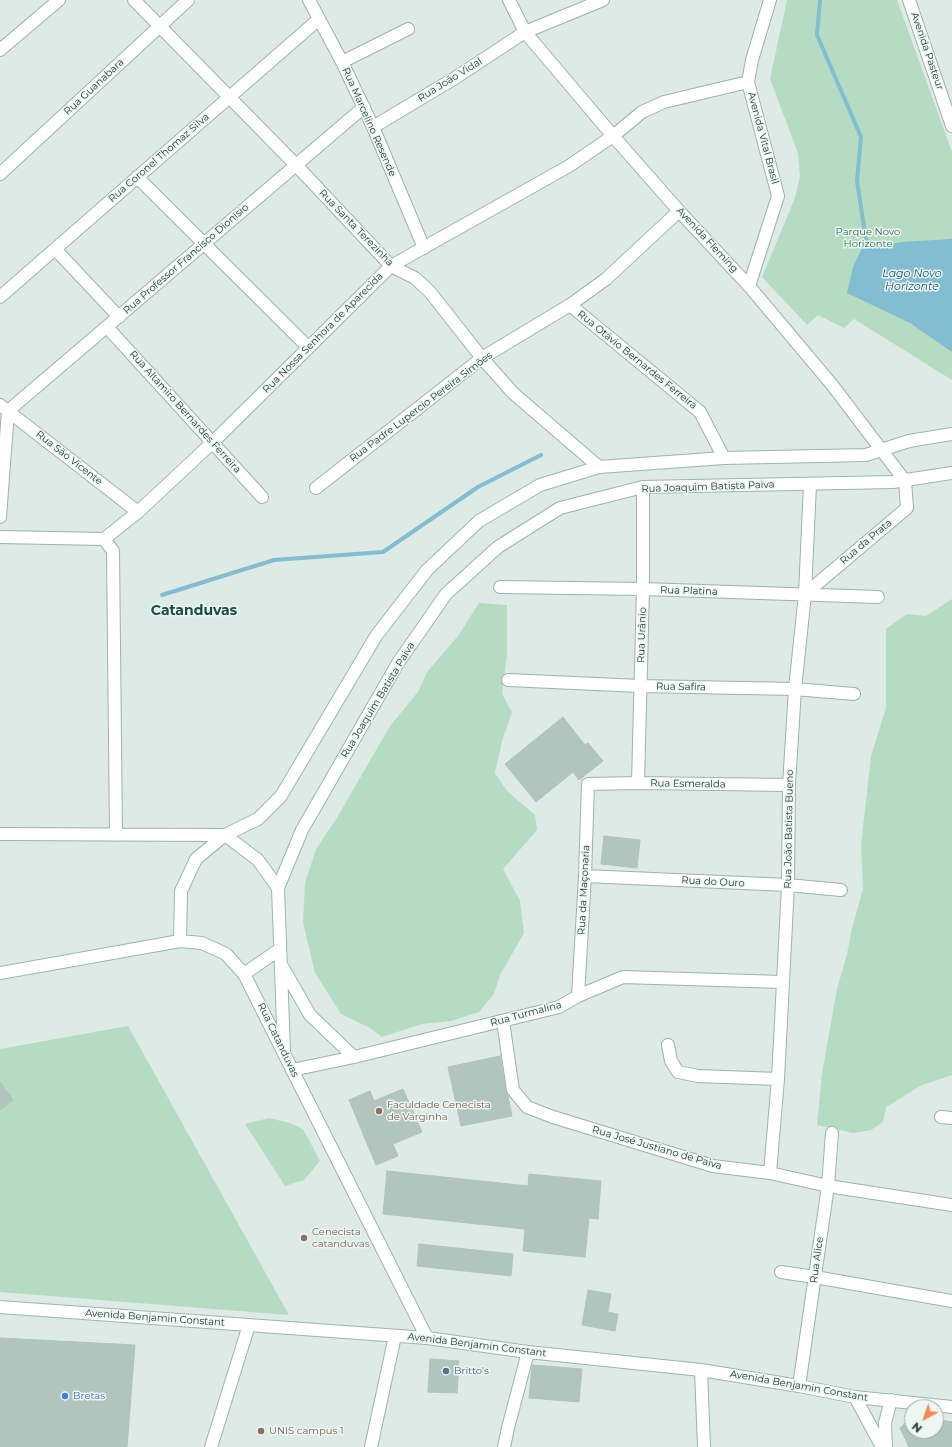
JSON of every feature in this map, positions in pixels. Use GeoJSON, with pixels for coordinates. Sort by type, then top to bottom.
{"type":"FeatureCollection","features":[{"type":"Feature","properties":{"kind":"street"},"geometry":{"type":"LineString","coordinates":[[0,50],[59,0]]}},
{"type":"Feature","properties":{"kind":"street","name":"Rua Santa Terezinha"},"geometry":{"type":"LineString","coordinates":[[134,0],[296,165],[391,266],[415,278],[430,292],[482,358],[513,393],[599,467]]}},
{"type":"Feature","properties":{"kind":"street","name":"Rua Guanabara"},"geometry":{"type":"LineString","coordinates":[[0,174],[188,0]]}},
{"type":"Feature","properties":{"kind":"street","name":"Rua Marcelino Resende"},"geometry":{"type":"LineString","coordinates":[[309,0],[342,62],[373,127],[424,248]]}},
{"type":"Feature","properties":{"kind":"street","name":"Avenida Fleming"},"geometry":{"type":"LineString","coordinates":[[509,0],[525,32],[679,211],[749,286],[833,386],[905,481]]}},
{"type":"Feature","properties":{"kind":"street","name":"Rua João Vidal"},"geometry":{"type":"LineString","coordinates":[[373,127],[455,78],[525,32],[604,0]]}},
{"type":"Feature","properties":{"kind":"street"},"geometry":{"type":"LineString","coordinates":[[748,82],[752,60],[770,0]]}},
{"type":"Feature","properties":{"kind":"street","name":"Avenida Pasteur"},"geometry":{"type":"LineString","coordinates":[[909,0],[952,126]]}},
{"type":"Feature","properties":{"kind":"street","name":"Rua Coronel Thomaz Silva"},"geometry":{"type":"LineString","coordinates":[[0,297],[319,19]]}},
{"type":"Feature","properties":{"kind":"street"},"geometry":{"type":"LineString","coordinates":[[342,62],[408,29]]}},
{"type":"Feature","properties":{"kind":"street","name":"Rua Nossa Senhora de Aparecida"},"geometry":{"type":"LineString","coordinates":[[104,539],[138,512],[213,442],[391,266],[569,166],[613,136],[642,112],[664,102],[748,82]]}},
{"type":"Feature","properties":{"kind":"street","name":"Avenida Vital Brasil"},"geometry":{"type":"LineString","coordinates":[[748,82],[778,196],[749,286]]}},
{"type":"Feature","properties":{"kind":"street","name":"Rua Professor Francisco Dionisio"},"geometry":{"type":"LineString","coordinates":[[4,408],[119,317],[364,108]]}},
{"type":"Feature","properties":{"kind":"street"},"geometry":{"type":"LineString","coordinates":[[137,177],[308,347]]}},
{"type":"Feature","properties":{"kind":"street","name":"Rua Padre Lupercio Pereira Simões"},"geometry":{"type":"LineString","coordinates":[[316,488],[482,358],[570,305],[606,279],[679,211]]}},
{"type":"Feature","properties":{"kind":"street"},"geometry":{"type":"LineString","coordinates":[[55,249],[119,317]]}},
{"type":"Feature","properties":{"kind":"street","name":"Rua Otávio Bernardes Ferreira"},"geometry":{"type":"LineString","coordinates":[[570,305],[700,412],[724,458]]}},
{"type":"Feature","properties":{"kind":"street","name":"Rua Altamiro Bernardes Ferreira"},"geometry":{"type":"LineString","coordinates":[[107,327],[262,497]]}},
{"type":"Feature","properties":{"kind":"street"},"geometry":{"type":"LineString","coordinates":[[0,517],[4,408]]}},
{"type":"Feature","properties":{"kind":"street","name":"Rua São Vicente"},"geometry":{"type":"LineString","coordinates":[[4,408],[138,512]]}},
{"type":"Feature","properties":{"kind":"street"},"geometry":{"type":"LineString","coordinates":[[180,941],[180,891],[196,859],[225,835],[258,819],[281,796],[376,636],[427,570],[479,521],[540,485],[599,467],[724,458],[866,455],[909,442],[952,434]]}},
{"type":"Feature","properties":{"kind":"street","name":"Rua Joaquim Batista Paiva"},"geometry":{"type":"LineString","coordinates":[[284,1052],[278,888],[302,830],[398,663],[446,594],[498,547],[560,508],[643,487],[905,481],[952,473]]}},
{"type":"Feature","properties":{"kind":"street","name":"Rua da Prata"},"geometry":{"type":"LineString","coordinates":[[806,594],[907,508],[905,481]]}},
{"type":"Feature","properties":{"kind":"street","name":"Rua João Batista Bueno"},"geometry":{"type":"LineString","coordinates":[[770,1173],[778,1078],[788,885],[789,785],[795,689],[806,594],[810,484]]}},
{"type":"Feature","properties":{"kind":"street","name":"Rua Urânio"},"geometry":{"type":"LineString","coordinates":[[638,783],[643,589],[643,487]]}},
{"type":"Feature","properties":{"kind":"street"},"geometry":{"type":"LineString","coordinates":[[0,537],[104,539],[113,551],[116,835]]}},
{"type":"Feature","properties":{"kind":"street","name":"Rua Platina"},"geometry":{"type":"LineString","coordinates":[[500,587],[643,589],[878,597]]}},
{"type":"Feature","properties":{"kind":"street","name":"Rua Safira"},"geometry":{"type":"LineString","coordinates":[[508,680],[640,686],[795,689],[854,694]]}},
{"type":"Feature","properties":{"kind":"street","name":"Rua Esmeralda"},"geometry":{"type":"LineString","coordinates":[[588,784],[638,783],[789,785]]}},
{"type":"Feature","properties":{"kind":"street","name":"Rua da Maçonaria"},"geometry":{"type":"LineString","coordinates":[[578,996],[585,876],[588,784]]}},
{"type":"Feature","properties":{"kind":"street"},"geometry":{"type":"LineString","coordinates":[[0,834],[225,835],[258,860],[278,888]]}},
{"type":"Feature","properties":{"kind":"street","name":"Rua do Ouro"},"geometry":{"type":"LineString","coordinates":[[585,876],[788,885],[842,890]]}},
{"type":"Feature","properties":{"kind":"street","name":"Rua Catanduvas"},"geometry":{"type":"LineString","coordinates":[[0,973],[180,941],[202,943],[226,954],[244,974],[427,1338]]}},
{"type":"Feature","properties":{"kind":"street"},"geometry":{"type":"LineString","coordinates":[[244,974],[280,949]]}},
{"type":"Feature","properties":{"kind":"street"},"geometry":{"type":"LineString","coordinates":[[281,964],[310,1015],[354,1057]]}},
{"type":"Feature","properties":{"kind":"street","name":"Rua Turmalina"},"geometry":{"type":"LineString","coordinates":[[292,1070],[354,1057],[559,1007],[578,996],[623,977],[782,982]]}},
{"type":"Feature","properties":{"kind":"street","name":"Rua José Justiano de Paiva"},"geometry":{"type":"LineString","coordinates":[[502,1021],[513,1090],[527,1107],[553,1117],[713,1166],[770,1173],[828,1186],[952,1205]]}},
{"type":"Feature","properties":{"kind":"street"},"geometry":{"type":"LineString","coordinates":[[668,1045],[671,1061],[678,1072],[698,1076],[778,1078]]}},
{"type":"Feature","properties":{"kind":"street","name":"Rua Alice"},"geometry":{"type":"LineString","coordinates":[[799,1386],[828,1186],[832,1133]]}},
{"type":"Feature","properties":{"kind":"street"},"geometry":{"type":"LineString","coordinates":[[781,1272],[952,1301]]}},
{"type":"Feature","properties":{"kind":"street","name":"Avenida Benjamin Constant"},"geometry":{"type":"LineString","coordinates":[[0,1307],[427,1338],[528,1352],[701,1370],[855,1397],[952,1407]]}},
{"type":"Feature","properties":{"kind":"street"},"geometry":{"type":"LineString","coordinates":[[211,1447],[249,1325]]}},
{"type":"Feature","properties":{"kind":"street"},"geometry":{"type":"LineString","coordinates":[[371,1447],[395,1336]]}},
{"type":"Feature","properties":{"kind":"street"},"geometry":{"type":"LineString","coordinates":[[504,1447],[528,1352]]}},
{"type":"Feature","properties":{"kind":"street"},"geometry":{"type":"LineString","coordinates":[[701,1370],[704,1447]]}},
{"type":"Feature","properties":{"kind":"street"},"geometry":{"type":"LineString","coordinates":[[855,1397],[882,1447]]}},
{"type":"Feature","properties":{"kind":"street"},"geometry":{"type":"LineString","coordinates":[[886,1447],[885,1423],[891,1400]]}},
{"type":"Feature","properties":{"kind":"green space","name":"Parque Novo Horizonte"},"geometry":{"type":"Polygon","coordinates":[[[787,0],[897,0],[952,152],[952,380],[854,319],[844,328],[818,315],[807,325],[762,277],[795,198],[800,176],[798,153],[770,79],[787,0]]]}},
{"type":"Feature","properties":{"kind":"green space"},"geometry":{"type":"Polygon","coordinates":[[[952,599],[952,1075],[922,1085],[886,1107],[883,1122],[871,1130],[853,1133],[817,1125],[822,1073],[837,989],[863,889],[861,845],[871,756],[886,708],[886,629],[907,614],[926,616],[952,599]]]}},
{"type":"Feature","properties":{"kind":"green space"},"geometry":{"type":"Polygon","coordinates":[[[479,603],[507,605],[507,654],[502,694],[512,712],[502,741],[495,773],[507,791],[535,815],[537,830],[503,869],[520,901],[524,933],[500,975],[494,994],[479,1012],[451,1021],[422,1024],[382,1037],[370,1028],[341,1014],[315,973],[303,922],[305,883],[316,849],[338,816],[390,726],[418,692],[427,672],[458,636],[479,603]]]}},
{"type":"Feature","properties":{"kind":"green space"},"geometry":{"type":"Polygon","coordinates":[[[128,1026],[289,1315],[0,1292],[0,1049],[128,1026]]]}},
{"type":"Feature","properties":{"kind":"green space"},"geometry":{"type":"Polygon","coordinates":[[[269,1118],[290,1123],[303,1129],[320,1161],[304,1180],[285,1186],[245,1124],[269,1118]]]}},
{"type":"Feature","properties":{"kind":"water","name":"Lago Novo Horizonte"},"geometry":{"type":"Polygon","coordinates":[[[952,239],[952,352],[910,323],[847,293],[853,267],[866,240],[879,246],[902,242],[952,239]]]}},
{"type":"Feature","properties":{"kind":"building"},"geometry":{"type":"Polygon","coordinates":[[[563,717],[585,745],[588,743],[603,761],[579,780],[573,772],[536,802],[505,764],[563,717]]]}},
{"type":"Feature","properties":{"kind":"building"},"geometry":{"type":"Polygon","coordinates":[[[604,836],[640,840],[637,868],[601,864],[604,836]]]}},
{"type":"Feature","properties":{"kind":"building"},"geometry":{"type":"Polygon","coordinates":[[[500,1056],[512,1116],[461,1126],[448,1067],[500,1056]]]}},
{"type":"Feature","properties":{"kind":"building"},"geometry":{"type":"Polygon","coordinates":[[[0,1082],[13,1100],[0,1110],[0,1082]]]}},
{"type":"Feature","properties":{"kind":"building","name":"Faculdade Cenecista de Varginha"},"geometry":{"type":"Polygon","coordinates":[[[403,1089],[422,1132],[393,1144],[398,1156],[376,1165],[349,1100],[370,1091],[374,1101],[403,1089]]]}},
{"type":"Feature","properties":{"kind":"building"},"geometry":{"type":"Polygon","coordinates":[[[387,1171],[528,1186],[529,1174],[601,1181],[598,1219],[589,1218],[585,1257],[523,1251],[525,1229],[383,1214],[387,1171]]]}},
{"type":"Feature","properties":{"kind":"building"},"geometry":{"type":"Polygon","coordinates":[[[419,1244],[513,1254],[511,1276],[417,1266],[419,1244]]]}},
{"type":"Feature","properties":{"kind":"building"},"geometry":{"type":"Polygon","coordinates":[[[588,1290],[611,1294],[608,1312],[618,1314],[615,1331],[582,1325],[588,1290]]]}},
{"type":"Feature","properties":{"kind":"building","name":"Bretas"},"geometry":{"type":"Polygon","coordinates":[[[0,1338],[135,1345],[127,1447],[0,1447],[0,1338]]]}},
{"type":"Feature","properties":{"kind":"building"},"geometry":{"type":"Polygon","coordinates":[[[430,1359],[459,1361],[457,1393],[428,1392],[430,1359]]]}},
{"type":"Feature","properties":{"kind":"building"},"geometry":{"type":"Polygon","coordinates":[[[532,1365],[582,1369],[579,1402],[529,1398],[532,1365]]]}},
{"type":"Feature","properties":{"kind":"building"},"geometry":{"type":"Polygon","coordinates":[[[944,1420],[952,1422],[952,1447],[909,1447],[905,1439],[944,1439],[944,1420]]]}},
{"type":"Feature","properties":{"kind":"building"},"geometry":{"type":"Polygon","coordinates":[[[904,1424],[904,1436],[900,1428],[904,1424]]]}},
{"type":"Feature","properties":{"kind":"waterway"},"geometry":{"type":"LineString","coordinates":[[820,0],[817,35],[861,137],[857,181],[866,240]]}},
{"type":"Feature","properties":{"kind":"waterway"},"geometry":{"type":"LineString","coordinates":[[162,595],[274,560],[383,552],[478,487],[541,455]]}},
{"type":"Feature","properties":{"kind":"place","name":"Faculdade Cenecista de Varginha"},"geometry":{"type":"Point","coordinates":[379,1111]}},
{"type":"Feature","properties":{"kind":"place","name":"Cenecista catanduvas"},"geometry":{"type":"Point","coordinates":[304,1238]}},
{"type":"Feature","properties":{"kind":"place","name":"Britto's"},"geometry":{"type":"Point","coordinates":[446,1371]}},
{"type":"Feature","properties":{"kind":"place","name":"Bretas"},"geometry":{"type":"Point","coordinates":[65,1396]}},
{"type":"Feature","properties":{"kind":"place","name":"UNIS campus 1"},"geometry":{"type":"Point","coordinates":[261,1431]}},
{"type":"Feature","properties":{"kind":"district","name":"Catanduvas"},"geometry":{"type":"Point","coordinates":[194,611]}}]}
